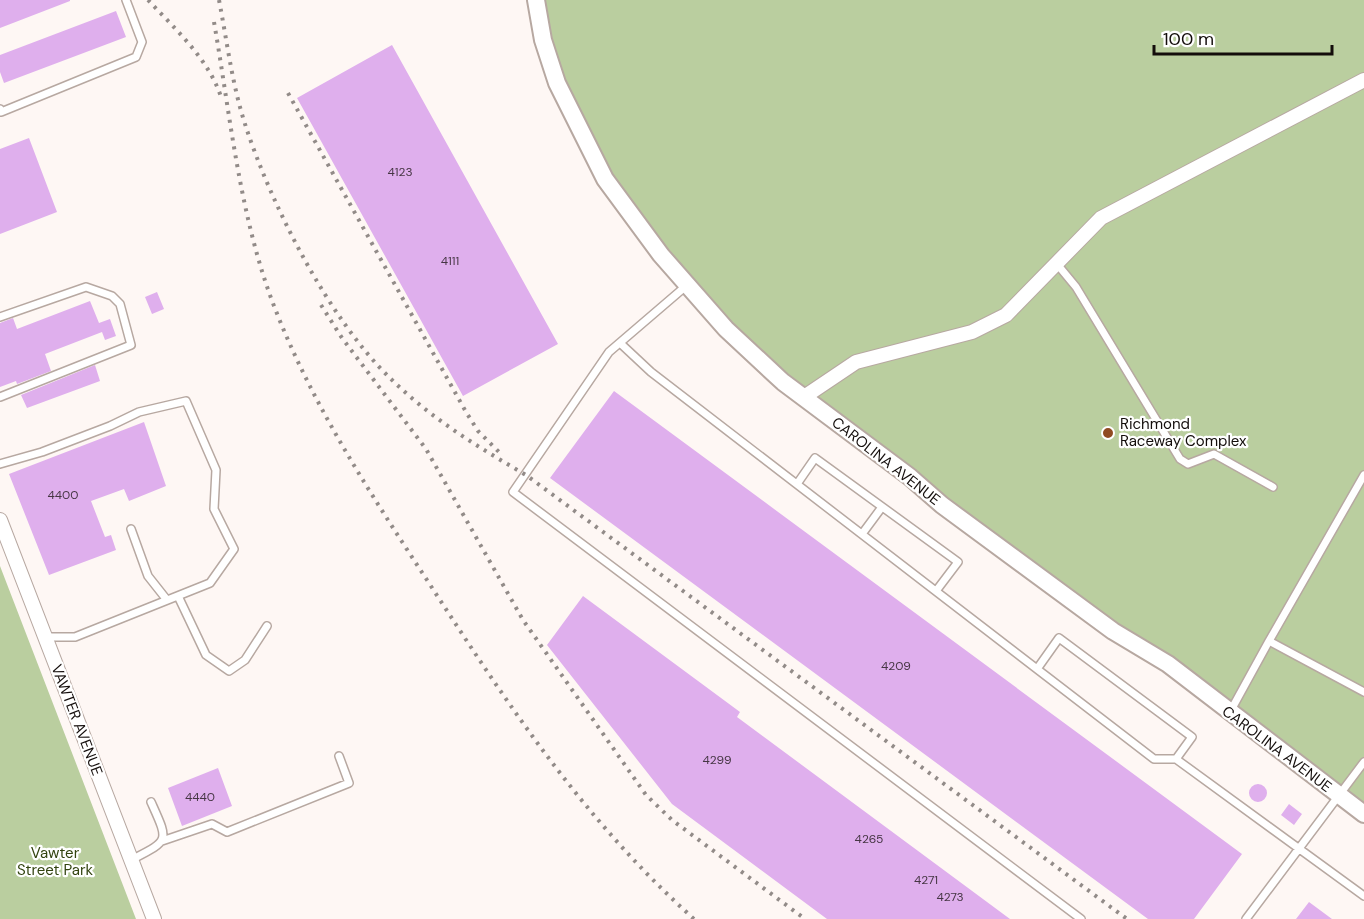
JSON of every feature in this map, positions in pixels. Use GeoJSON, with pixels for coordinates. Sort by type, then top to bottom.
{"type":"FeatureCollection","features":[{"type":"Feature","properties":{"kind":"street","name":"CAROLINA AVENUE"},"geometry":{"type":"LineString","coordinates":[[536,0],[547,54],[587,147],[638,227],[686,286],[765,367],[1075,604],[1168,664],[1229,713],[1364,814]]}},
{"type":"Feature","properties":{"kind":"street"},"geometry":{"type":"LineString","coordinates":[[804,397],[856,362],[972,332],[1006,315],[1101,218],[1364,80]]}},
{"type":"Feature","properties":{"kind":"street","name":"VAWTER AVENUE"},"geometry":{"type":"LineString","coordinates":[[0,520],[154,919]]}},
{"type":"Feature","properties":{"kind":"lane"},"geometry":{"type":"LineString","coordinates":[[0,109],[1,112],[136,57],[142,42],[126,0]]}},
{"type":"Feature","properties":{"kind":"lane"},"geometry":{"type":"LineString","coordinates":[[1057,264],[1076,287],[1180,459],[1188,464],[1214,454],[1273,487]]}},
{"type":"Feature","properties":{"kind":"lane"},"geometry":{"type":"LineString","coordinates":[[686,286],[609,352],[513,492],[1080,919]]}},
{"type":"Feature","properties":{"kind":"lane"},"geometry":{"type":"LineString","coordinates":[[0,317],[86,287],[112,296],[120,304],[131,345],[0,397]]}},
{"type":"Feature","properties":{"kind":"lane"},"geometry":{"type":"LineString","coordinates":[[620,343],[651,372],[1154,759],[1176,759],[1364,896]]}},
{"type":"Feature","properties":{"kind":"lane"},"geometry":{"type":"LineString","coordinates":[[0,464],[42,452],[110,426],[139,412],[186,401],[216,470],[214,508],[234,549],[210,583],[75,637],[45,637]]}},
{"type":"Feature","properties":{"kind":"lane"},"geometry":{"type":"LineString","coordinates":[[797,484],[815,458],[958,562],[936,591]]}},
{"type":"Feature","properties":{"kind":"lane"},"geometry":{"type":"LineString","coordinates":[[1229,713],[1364,475]]}},
{"type":"Feature","properties":{"kind":"lane"},"geometry":{"type":"LineString","coordinates":[[862,534],[882,507]]}},
{"type":"Feature","properties":{"kind":"lane"},"geometry":{"type":"LineString","coordinates":[[131,529],[148,576],[168,600]]}},
{"type":"Feature","properties":{"kind":"lane"},"geometry":{"type":"LineString","coordinates":[[178,596],[206,655],[229,671],[245,660],[267,626]]}},
{"type":"Feature","properties":{"kind":"lane"},"geometry":{"type":"LineString","coordinates":[[1037,669],[1059,638],[1192,737],[1176,759]]}},
{"type":"Feature","properties":{"kind":"lane"},"geometry":{"type":"LineString","coordinates":[[1269,641],[1364,692]]}},
{"type":"Feature","properties":{"kind":"lane"},"geometry":{"type":"LineString","coordinates":[[162,841],[212,824],[227,832],[349,783],[339,756]]}},
{"type":"Feature","properties":{"kind":"lane"},"geometry":{"type":"LineString","coordinates":[[1246,919],[1364,762]]}},
{"type":"Feature","properties":{"kind":"lane"},"geometry":{"type":"LineString","coordinates":[[131,860],[159,846],[162,841],[164,831],[151,802]]}},
{"type":"Feature","properties":{"kind":"green space","name":"Richmond Raceway Complex"},"geometry":{"type":"Polygon","coordinates":[[[536,0],[1364,0],[1364,814],[1113,631],[726,329],[587,147],[536,0]]]}},
{"type":"Feature","properties":{"kind":"green space","name":"Vawter Street Park"},"geometry":{"type":"Polygon","coordinates":[[[0,566],[136,919],[0,919],[0,566]]]}},
{"type":"Feature","properties":{"kind":"building"},"geometry":{"type":"Polygon","coordinates":[[[0,0],[70,0],[70,1],[0,28],[0,0]]]}},
{"type":"Feature","properties":{"kind":"building"},"geometry":{"type":"Polygon","coordinates":[[[116,11],[126,37],[4,83],[0,72],[0,55],[116,11]]]}},
{"type":"Feature","properties":{"kind":"building"},"geometry":{"type":"Polygon","coordinates":[[[392,45],[558,344],[463,396],[297,98],[392,45]]]}},
{"type":"Feature","properties":{"kind":"building"},"geometry":{"type":"Polygon","coordinates":[[[29,138],[57,212],[0,234],[0,149],[29,138]]]}},
{"type":"Feature","properties":{"kind":"building"},"geometry":{"type":"Polygon","coordinates":[[[157,292],[164,309],[152,314],[145,297],[157,292]]]}},
{"type":"Feature","properties":{"kind":"building"},"geometry":{"type":"Polygon","coordinates":[[[90,301],[99,323],[110,319],[116,336],[105,340],[102,332],[45,354],[51,371],[17,384],[16,381],[0,387],[0,323],[13,318],[17,329],[90,301]]]}},
{"type":"Feature","properties":{"kind":"building"},"geometry":{"type":"Polygon","coordinates":[[[95,365],[100,381],[27,408],[21,395],[95,365]]]}},
{"type":"Feature","properties":{"kind":"building"},"geometry":{"type":"Polygon","coordinates":[[[614,391],[1242,854],[1194,919],[1148,919],[550,478],[614,391]]]}},
{"type":"Feature","properties":{"kind":"building"},"geometry":{"type":"Polygon","coordinates":[[[144,422],[166,486],[129,501],[124,489],[91,501],[105,537],[111,535],[116,550],[49,575],[9,474],[144,422]]]}},
{"type":"Feature","properties":{"kind":"building"},"geometry":{"type":"Polygon","coordinates":[[[583,596],[740,712],[737,717],[1010,919],[827,919],[672,804],[547,645],[583,596]]]}},
{"type":"Feature","properties":{"kind":"building"},"geometry":{"type":"Polygon","coordinates":[[[218,768],[232,806],[182,826],[168,788],[218,768]]]}},
{"type":"Feature","properties":{"kind":"building"},"geometry":{"type":"Polygon","coordinates":[[[1254,784],[1262,784],[1267,789],[1265,800],[1254,802],[1249,797],[1249,789],[1254,784]]]}},
{"type":"Feature","properties":{"kind":"building"},"geometry":{"type":"Polygon","coordinates":[[[1289,804],[1302,814],[1294,825],[1281,815],[1289,804]]]}},
{"type":"Feature","properties":{"kind":"building"},"geometry":{"type":"Polygon","coordinates":[[[1309,902],[1332,919],[1296,919],[1309,902]]]}},
{"type":"Feature","properties":{"kind":"railway"},"geometry":{"type":"LineString","coordinates":[[148,0],[181,34],[201,59],[217,85],[222,100]]}},
{"type":"Feature","properties":{"kind":"railway"},"geometry":{"type":"LineString","coordinates":[[219,0],[240,109],[270,190],[304,259],[324,293],[345,325],[390,378],[438,419],[472,443],[526,475],[1127,919]]}},
{"type":"Feature","properties":{"kind":"railway"},"geometry":{"type":"LineString","coordinates":[[214,22],[236,162],[260,265],[286,336],[322,408],[383,512],[487,672],[549,759],[617,841],[694,919]]}},
{"type":"Feature","properties":{"kind":"railway"},"geometry":{"type":"LineString","coordinates":[[288,93],[466,412],[478,431],[501,454]]}},
{"type":"Feature","properties":{"kind":"railway"},"geometry":{"type":"LineString","coordinates":[[321,305],[342,338],[426,449],[523,620],[646,795],[672,820],[805,919]]}},
{"type":"Feature","properties":{"kind":"place","name":"Richmond Raceway Complex"},"geometry":{"type":"Point","coordinates":[1108,433]}}]}
